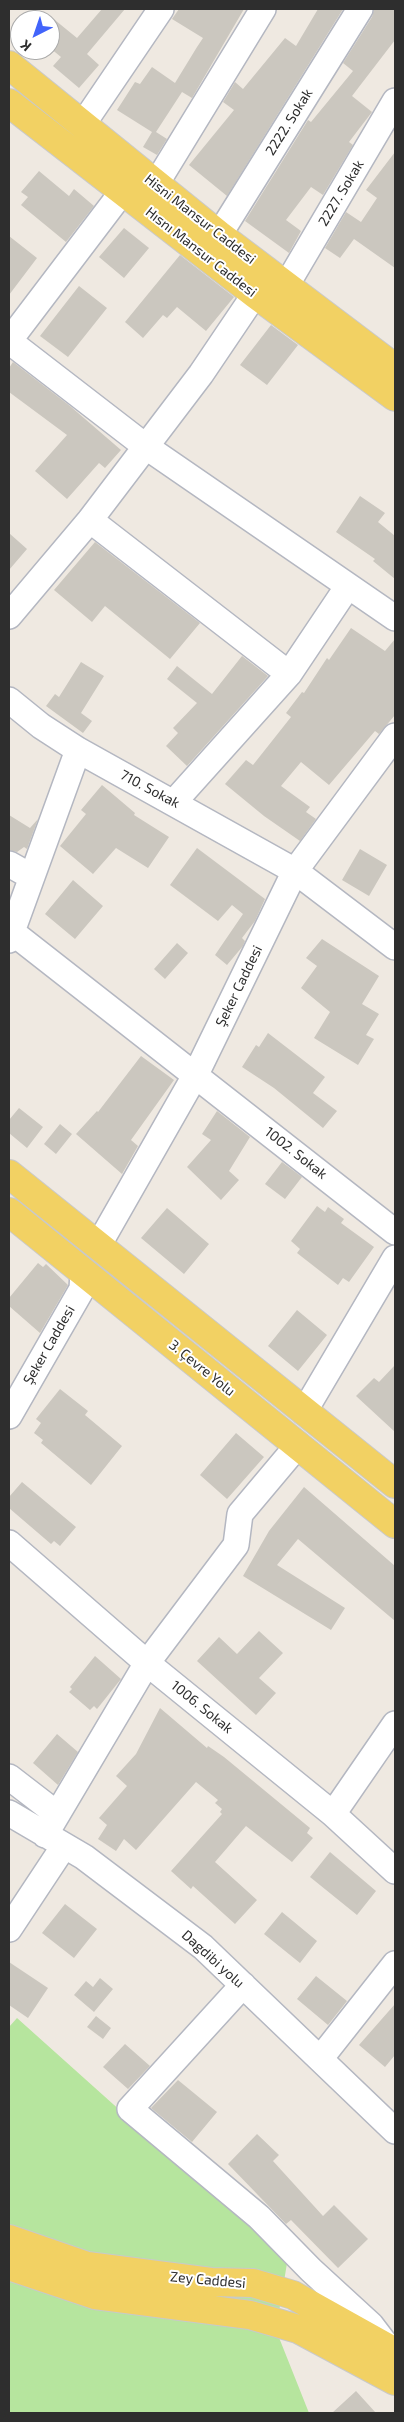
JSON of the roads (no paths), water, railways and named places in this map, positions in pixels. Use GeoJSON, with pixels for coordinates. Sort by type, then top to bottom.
{"type":"FeatureCollection","features":[{"type":"Feature","properties":{"kind":"main road","name":"Hisni Mansur Caddesi"},"geometry":{"type":"LineString","coordinates":[[9,65],[219,235],[395,368]]}},
{"type":"Feature","properties":{"kind":"main road","name":"Hısnı Mansur Caddesi"},"geometry":{"type":"LineString","coordinates":[[9,103],[255,294],[395,397]]}},
{"type":"Feature","properties":{"kind":"main road"},"geometry":{"type":"LineString","coordinates":[[9,1174],[395,1484]]}},
{"type":"Feature","properties":{"kind":"main road","name":"3. Çevre Yolu"},"geometry":{"type":"LineString","coordinates":[[9,1212],[395,1524]]}},
{"type":"Feature","properties":{"kind":"main road","name":"Zey Caddesi"},"geometry":{"type":"LineString","coordinates":[[9,2239],[87,2266],[211,2282],[253,2283],[293,2295],[393,2351]]}},
{"type":"Feature","properties":{"kind":"main road","name":"Zey Caddesi"},"geometry":{"type":"LineString","coordinates":[[9,2266],[95,2295],[250,2315],[298,2329],[395,2381]]}},
{"type":"Feature","properties":{"kind":"street"},"geometry":{"type":"LineString","coordinates":[[82,124],[161,9]]}},
{"type":"Feature","properties":{"kind":"street"},"geometry":{"type":"LineString","coordinates":[[156,184],[263,9]]}},
{"type":"Feature","properties":{"kind":"street","name":"2222. Sokak"},"geometry":{"type":"LineString","coordinates":[[219,235],[360,9]]}},
{"type":"Feature","properties":{"kind":"street","name":"2227. Sokak"},"geometry":{"type":"LineString","coordinates":[[286,286],[395,101]]}},
{"type":"Feature","properties":{"kind":"street"},"geometry":{"type":"LineString","coordinates":[[122,191],[9,341],[145,446],[395,618]]}},
{"type":"Feature","properties":{"kind":"street"},"geometry":{"type":"LineString","coordinates":[[9,616],[90,520],[202,374],[255,294]]}},
{"type":"Feature","properties":{"kind":"street"},"geometry":{"type":"LineString","coordinates":[[90,520],[289,674]]}},
{"type":"Feature","properties":{"kind":"street"},"geometry":{"type":"LineString","coordinates":[[174,802],[289,674],[348,586]]}},
{"type":"Feature","properties":{"kind":"street","name":"710. Sokak"},"geometry":{"type":"LineString","coordinates":[[9,700],[40,726],[78,750],[295,871],[395,947]]}},
{"type":"Feature","properties":{"kind":"street","name":"Şeker Caddesi"},"geometry":{"type":"LineString","coordinates":[[98,1246],[196,1074],[295,871],[395,736]]}},
{"type":"Feature","properties":{"kind":"street"},"geometry":{"type":"LineString","coordinates":[[10,936],[78,750]]}},
{"type":"Feature","properties":{"kind":"street"},"geometry":{"type":"LineString","coordinates":[[9,864],[32,877]]}},
{"type":"Feature","properties":{"kind":"street","name":"1002. Sokak"},"geometry":{"type":"LineString","coordinates":[[10,936],[196,1074],[395,1232]]}},
{"type":"Feature","properties":{"kind":"street"},"geometry":{"type":"LineString","coordinates":[[304,1412],[395,1258]]}},
{"type":"Feature","properties":{"kind":"street","name":"Şeker Caddesi"},"geometry":{"type":"LineString","coordinates":[[9,1416],[82,1288],[83,1272]]}},
{"type":"Feature","properties":{"kind":"street"},"geometry":{"type":"LineString","coordinates":[[9,1928],[56,1832],[147,1663],[236,1545],[240,1514],[298,1445]]}},
{"type":"Feature","properties":{"kind":"street","name":"1006. Sokak"},"geometry":{"type":"LineString","coordinates":[[9,1543],[147,1663],[333,1814],[395,1871]]}},
{"type":"Feature","properties":{"kind":"street"},"geometry":{"type":"LineString","coordinates":[[333,1814],[395,1724]]}},
{"type":"Feature","properties":{"kind":"street"},"geometry":{"type":"LineString","coordinates":[[9,1777],[56,1832]]}},
{"type":"Feature","properties":{"kind":"street","name":"Dagdibi yolu"},"geometry":{"type":"LineString","coordinates":[[9,1813],[56,1832],[84,1857],[203,1947],[395,2130]]}},
{"type":"Feature","properties":{"kind":"street"},"geometry":{"type":"LineString","coordinates":[[320,2059],[395,1964]]}},
{"type":"Feature","properties":{"kind":"street"},"geometry":{"type":"LineString","coordinates":[[243,1985],[130,2109],[259,2217],[311,2270],[371,2325],[393,2351]]}}]}
